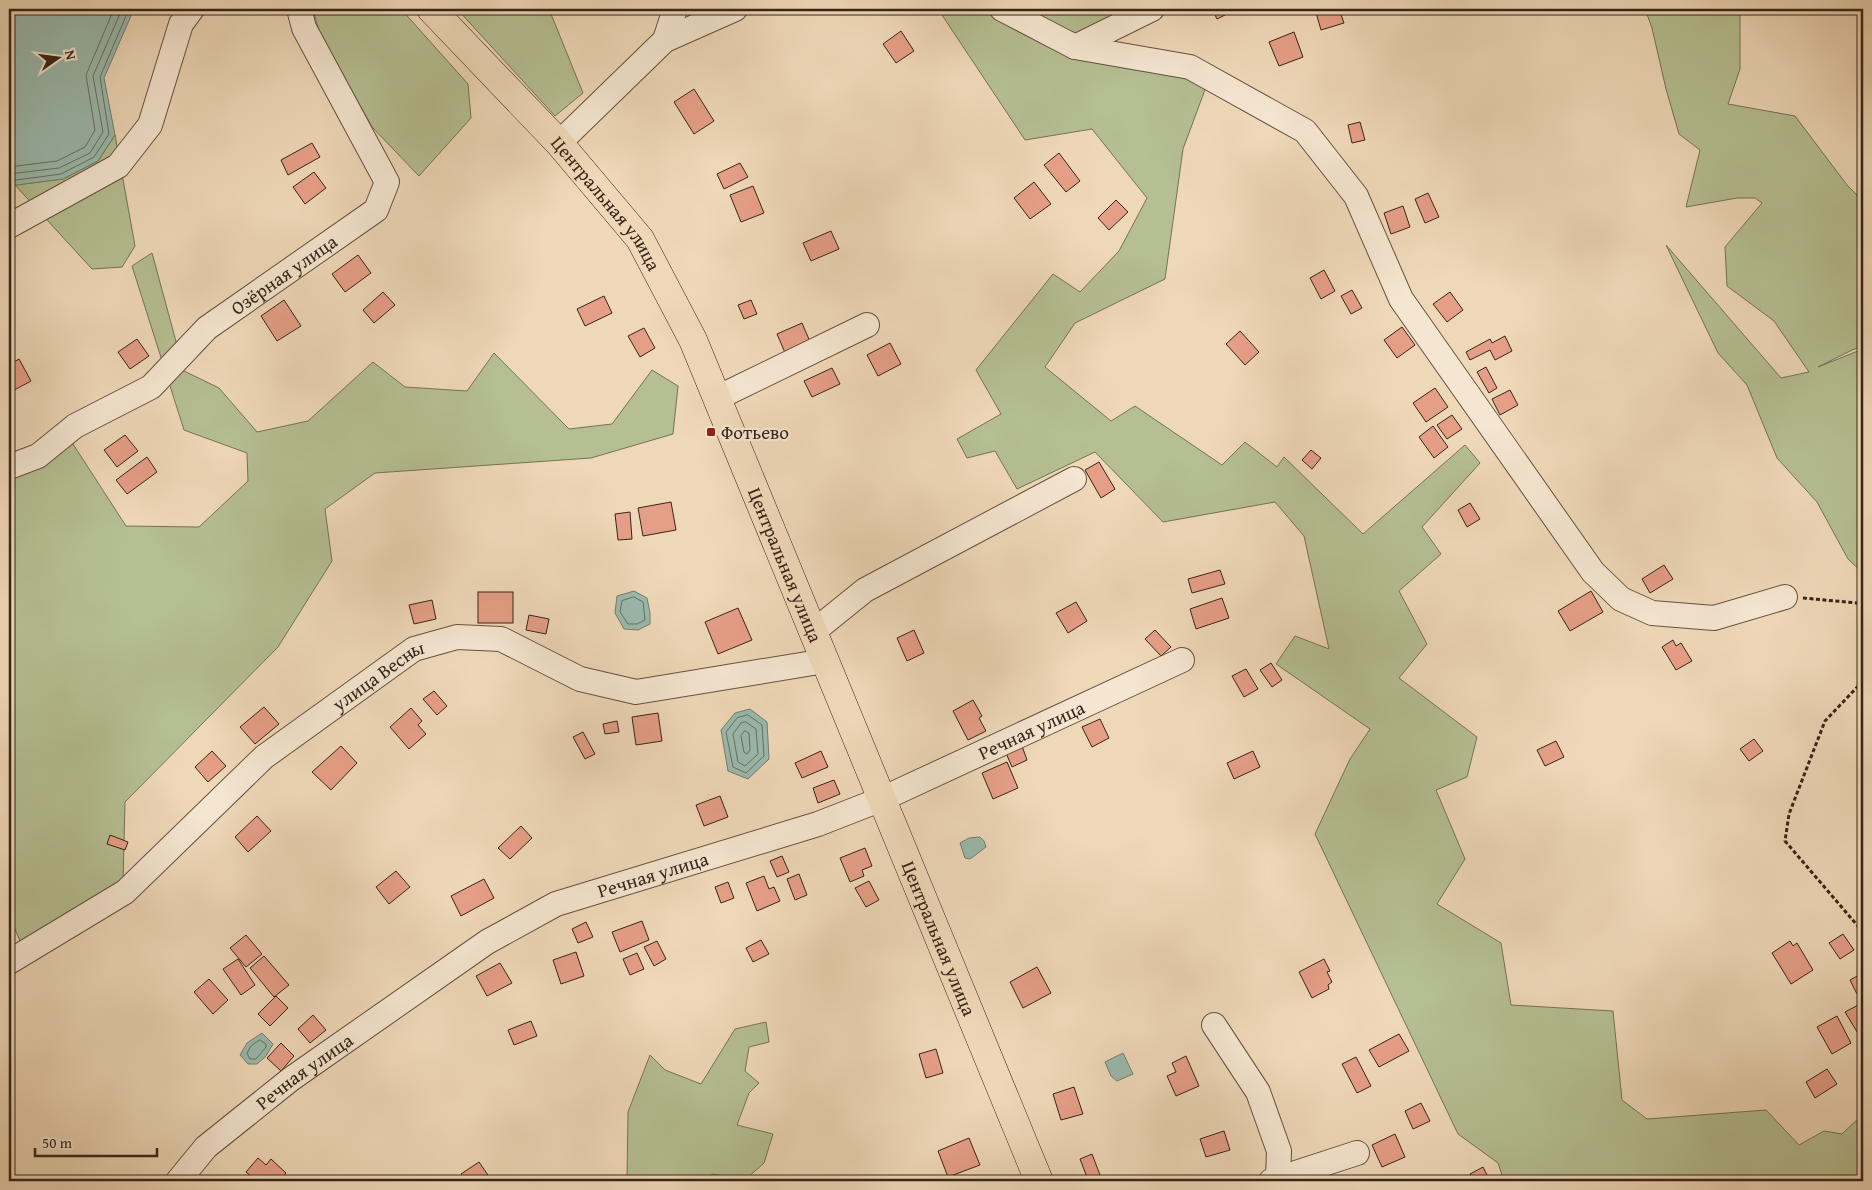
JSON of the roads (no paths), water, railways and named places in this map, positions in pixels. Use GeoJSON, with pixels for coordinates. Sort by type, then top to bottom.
{"type":"FeatureCollection","features":[{"type":"Feature","properties":{"kind":"main road","name":"Центральная улица"},"geometry":{"type":"LineString","coordinates":[[431,9],[558,143],[640,240],[693,340],[1039,1181]]}},
{"type":"Feature","properties":{"kind":"street"},"geometry":{"type":"LineString","coordinates":[[9,226],[118,166],[150,125],[181,24],[192,9]]}},
{"type":"Feature","properties":{"kind":"street","name":"Озёрная улица"},"geometry":{"type":"LineString","coordinates":[[9,467],[38,456],[74,426],[151,387],[207,328],[376,210],[387,182],[304,28],[299,9]]}},
{"type":"Feature","properties":{"kind":"street"},"geometry":{"type":"LineString","coordinates":[[665,40],[675,9]]}},
{"type":"Feature","properties":{"kind":"street"},"geometry":{"type":"LineString","coordinates":[[558,143],[665,40],[735,9]]}},
{"type":"Feature","properties":{"kind":"street"},"geometry":{"type":"LineString","coordinates":[[1002,9],[1075,46],[1190,67],[1305,131],[1356,196],[1401,299],[1593,572],[1621,599],[1652,613],[1714,618],[1785,596]]}},
{"type":"Feature","properties":{"kind":"street"},"geometry":{"type":"LineString","coordinates":[[1075,46],[1152,9]]}},
{"type":"Feature","properties":{"kind":"street"},"geometry":{"type":"LineString","coordinates":[[717,398],[866,325]]}},
{"type":"Feature","properties":{"kind":"street"},"geometry":{"type":"LineString","coordinates":[[813,632],[865,590],[1074,479]]}},
{"type":"Feature","properties":{"kind":"street","name":"улица Весны"},"geometry":{"type":"LineString","coordinates":[[9,962],[125,892],[264,757],[414,649],[457,637],[501,639],[580,679],[636,692],[825,661]]}},
{"type":"Feature","properties":{"kind":"street","name":"Речная улица"},"geometry":{"type":"LineString","coordinates":[[178,1181],[206,1147],[291,1079],[487,942],[556,904],[818,824],[882,799],[1182,660]]}},
{"type":"Feature","properties":{"kind":"street"},"geometry":{"type":"LineString","coordinates":[[1214,1025],[1258,1092],[1279,1150],[1275,1180],[1358,1153]]}},
{"type":"Feature","properties":{"kind":"water"},"geometry":{"type":"Polygon","coordinates":[[[9,9],[134,9],[104,78],[115,135],[98,161],[63,179],[9,186],[9,9]]]}},
{"type":"Feature","properties":{"kind":"water"},"geometry":{"type":"Polygon","coordinates":[[[634,591],[647,598],[650,624],[638,630],[624,629],[615,613],[617,596],[634,591]]]}},
{"type":"Feature","properties":{"kind":"water"},"geometry":{"type":"Polygon","coordinates":[[[750,709],[767,722],[769,759],[748,779],[728,771],[721,730],[735,713],[750,709]]]}},
{"type":"Feature","properties":{"kind":"water"},"geometry":{"type":"Polygon","coordinates":[[[980,837],[986,847],[970,859],[965,858],[960,843],[969,838],[980,837]]]}},
{"type":"Feature","properties":{"kind":"water"},"geometry":{"type":"Polygon","coordinates":[[[262,1033],[273,1044],[266,1056],[257,1064],[248,1064],[240,1055],[247,1043],[262,1033]]]}},
{"type":"Feature","properties":{"kind":"water"},"geometry":{"type":"Polygon","coordinates":[[[1123,1053],[1133,1074],[1117,1081],[1111,1076],[1105,1062],[1123,1053]]]}},
{"type":"Feature","properties":{"kind":"place","name":"Фотьево"},"geometry":{"type":"Point","coordinates":[711,432]}}]}
